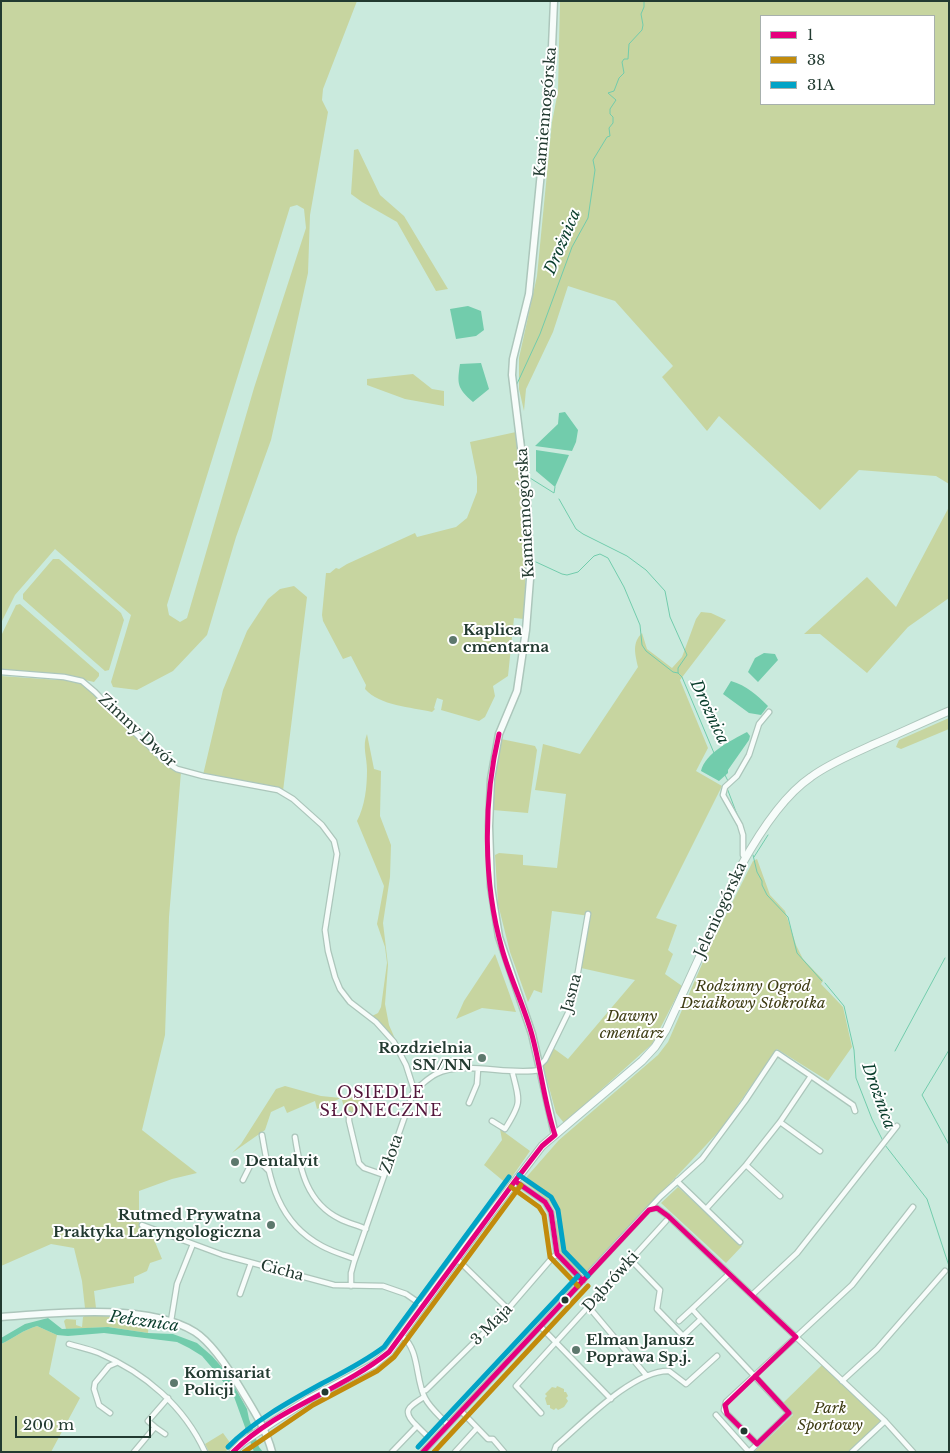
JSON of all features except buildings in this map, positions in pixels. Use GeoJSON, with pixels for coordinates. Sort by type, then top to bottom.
{"type":"FeatureCollection","features":[{"type":"Feature","properties":{"kind":"main road","name":"Jeleniogórska"},"geometry":{"type":"LineString","coordinates":[[233,1452],[243,1442],[309,1399],[373,1365],[389,1352],[422,1305],[542,1146],[642,1061],[661,1038],[745,858],[770,820],[797,788],[810,777],[840,760],[949,711]]}},
{"type":"Feature","properties":{"kind":"street","name":"Kamiennogórska"},"geometry":{"type":"LineString","coordinates":[[554,1],[551,70],[529,294],[513,359],[512,374],[527,496],[530,579],[526,630],[518,691],[500,729],[496,747],[491,779],[489,826],[491,887],[499,937],[526,1014],[554,1135]]}},
{"type":"Feature","properties":{"kind":"street","name":"Zimny Dwór"},"geometry":{"type":"LineString","coordinates":[[1,672],[64,677],[82,681],[166,762],[177,769],[278,790],[293,799],[322,825],[334,841],[337,854],[325,930],[335,977],[343,994],[350,1002],[376,1022],[394,1042],[404,1061],[414,1090]]}},
{"type":"Feature","properties":{"kind":"street"},"geometry":{"type":"LineString","coordinates":[[745,858],[743,855],[743,835],[740,825],[723,795],[725,787],[737,776],[749,755],[759,724],[769,712]]}},
{"type":"Feature","properties":{"kind":"street","name":"Jasna"},"geometry":{"type":"LineString","coordinates":[[539,1068],[545,1060],[569,1011],[574,995],[588,914]]}},
{"type":"Feature","properties":{"kind":"street"},"geometry":{"type":"LineString","coordinates":[[424,1452],[676,1181],[702,1159],[745,1101],[777,1053],[853,1105],[855,1110]]}},
{"type":"Feature","properties":{"kind":"street"},"geometry":{"type":"LineString","coordinates":[[414,1090],[428,1078],[444,1071],[455,1069],[512,1071],[539,1068]]}},
{"type":"Feature","properties":{"kind":"street"},"geometry":{"type":"LineString","coordinates":[[469,1103],[477,1084],[478,1070]]}},
{"type":"Feature","properties":{"kind":"street"},"geometry":{"type":"LineString","coordinates":[[492,1121],[504,1129],[516,1110],[518,1095],[512,1071]]}},
{"type":"Feature","properties":{"kind":"street"},"geometry":{"type":"LineString","coordinates":[[706,1209],[746,1165],[780,1122],[811,1076]]}},
{"type":"Feature","properties":{"kind":"street","name":"Złota"},"geometry":{"type":"LineString","coordinates":[[351,1286],[350,1273],[414,1090]]}},
{"type":"Feature","properties":{"kind":"street"},"geometry":{"type":"LineString","coordinates":[[349,1114],[358,1163],[364,1168],[384,1175]]}},
{"type":"Feature","properties":{"kind":"street"},"geometry":{"type":"LineString","coordinates":[[550,1118],[558,1124],[567,1125]]}},
{"type":"Feature","properties":{"kind":"street"},"geometry":{"type":"LineString","coordinates":[[780,1122],[820,1151]]}},
{"type":"Feature","properties":{"kind":"street"},"geometry":{"type":"LineString","coordinates":[[752,1296],[797,1253],[897,1126]]}},
{"type":"Feature","properties":{"kind":"street"},"geometry":{"type":"LineString","coordinates":[[262,1135],[272,1187],[284,1212],[302,1232],[321,1246],[355,1259]]}},
{"type":"Feature","properties":{"kind":"street"},"geometry":{"type":"LineString","coordinates":[[295,1136],[304,1181],[313,1197],[332,1215],[366,1229]]}},
{"type":"Feature","properties":{"kind":"street"},"geometry":{"type":"LineString","coordinates":[[243,1180],[256,1159],[269,1171]]}},
{"type":"Feature","properties":{"kind":"street"},"geometry":{"type":"LineString","coordinates":[[746,1165],[780,1196]]}},
{"type":"Feature","properties":{"kind":"street"},"geometry":{"type":"LineString","coordinates":[[515,1181],[545,1202],[551,1212],[557,1254],[583,1280]]}},
{"type":"Feature","properties":{"kind":"street"},"geometry":{"type":"LineString","coordinates":[[676,1181],[740,1242]]}},
{"type":"Feature","properties":{"kind":"street"},"geometry":{"type":"LineString","coordinates":[[756,1444],[724,1410],[726,1402],[852,1285],[913,1207]]}},
{"type":"Feature","properties":{"kind":"street"},"geometry":{"type":"LineString","coordinates":[[649,1210],[657,1208],[662,1210],[885,1421],[913,1452]]}},
{"type":"Feature","properties":{"kind":"street","name":"Dąbrówki"},"geometry":{"type":"LineString","coordinates":[[541,1413],[516,1386],[666,1221]]}},
{"type":"Feature","properties":{"kind":"street","name":"Cicha"},"geometry":{"type":"LineString","coordinates":[[142,1225],[251,1263],[334,1286],[374,1284],[383,1286],[406,1294],[422,1305]]}},
{"type":"Feature","properties":{"kind":"street"},"geometry":{"type":"LineString","coordinates":[[171,1321],[177,1284],[193,1244]]}},
{"type":"Feature","properties":{"kind":"street","name":"3 Maja"},"geometry":{"type":"LineString","coordinates":[[422,1391],[426,1390],[508,1309],[557,1254]]}},
{"type":"Feature","properties":{"kind":"street"},"geometry":{"type":"LineString","coordinates":[[457,1258],[508,1309]]}},
{"type":"Feature","properties":{"kind":"street"},"geometry":{"type":"LineString","coordinates":[[631,1260],[660,1290],[657,1309],[683,1336],[701,1319]]}},
{"type":"Feature","properties":{"kind":"street"},"geometry":{"type":"LineString","coordinates":[[240,1294],[251,1263]]}},
{"type":"Feature","properties":{"kind":"street"},"geometry":{"type":"LineString","coordinates":[[842,1381],[877,1349],[945,1271]]}},
{"type":"Feature","properties":{"kind":"street"},"geometry":{"type":"LineString","coordinates":[[679,1321],[729,1274]]}},
{"type":"Feature","properties":{"kind":"street"},"geometry":{"type":"LineString","coordinates":[[588,1306],[646,1375]]}},
{"type":"Feature","properties":{"kind":"street"},"geometry":{"type":"LineString","coordinates":[[692,1309],[789,1413],[749,1452],[716,1415]]}},
{"type":"Feature","properties":{"kind":"street"},"geometry":{"type":"LineString","coordinates":[[1,1317],[61,1312],[104,1312],[171,1321],[196,1333],[230,1371],[272,1452]]}},
{"type":"Feature","properties":{"kind":"street"},"geometry":{"type":"LineString","coordinates":[[540,1326],[610,1399]]}},
{"type":"Feature","properties":{"kind":"street"},"geometry":{"type":"LineString","coordinates":[[402,1336],[409,1343],[413,1352],[424,1397],[448,1425]]}},
{"type":"Feature","properties":{"kind":"street"},"geometry":{"type":"LineString","coordinates":[[69,1344],[98,1353],[116,1362],[168,1398],[191,1426],[205,1452]]}},
{"type":"Feature","properties":{"kind":"street"},"geometry":{"type":"LineString","coordinates":[[554,1452],[556,1446],[610,1399],[646,1375],[669,1371],[686,1384],[717,1356]]}},
{"type":"Feature","properties":{"kind":"street"},"geometry":{"type":"LineString","coordinates":[[110,1413],[99,1405],[94,1389],[95,1383],[108,1366],[116,1362]]}},
{"type":"Feature","properties":{"kind":"street"},"geometry":{"type":"LineString","coordinates":[[424,1397],[408,1408],[407,1411],[408,1418],[428,1436]]}},
{"type":"Feature","properties":{"kind":"street"},"geometry":{"type":"LineString","coordinates":[[165,1434],[148,1421],[168,1398]]}},
{"type":"Feature","properties":{"kind":"street"},"geometry":{"type":"LineString","coordinates":[[462,1411],[488,1439],[493,1439],[504,1452]]}},
{"type":"Feature","properties":{"kind":"street"},"geometry":{"type":"LineString","coordinates":[[852,1452],[885,1421]]}},
{"type":"Feature","properties":{"kind":"street"},"geometry":{"type":"LineString","coordinates":[[392,1452],[417,1426]]}},
{"type":"Feature","properties":{"kind":"street"},"geometry":{"type":"LineString","coordinates":[[134,1452],[155,1427]]}},
{"type":"Feature","properties":{"kind":"street"},"geometry":{"type":"LineString","coordinates":[[455,1452],[477,1428]]}},
{"type":"Feature","properties":{"kind":"green space"},"geometry":{"type":"Polygon","coordinates":[[[1,1],[357,1],[323,89],[322,100],[328,112],[310,215],[308,273],[271,440],[236,537],[207,635],[173,671],[137,690],[113,687],[111,682],[131,615],[55,549],[15,595],[1,623],[1,1]],[[297,205],[290,207],[167,605],[169,615],[180,622],[187,618],[254,388],[306,228],[304,209],[297,205]]]}},
{"type":"Feature","properties":{"kind":"green space"},"geometry":{"type":"Polygon","coordinates":[[[560,1],[949,1],[949,484],[936,476],[859,470],[820,510],[719,416],[707,431],[662,377],[673,366],[615,301],[568,286],[553,332],[526,389],[524,411],[519,389],[519,358],[537,276],[552,122],[558,91],[560,1]]]}},
{"type":"Feature","properties":{"kind":"green space"},"geometry":{"type":"Polygon","coordinates":[[[358,149],[380,195],[404,216],[448,289],[436,291],[397,222],[351,194],[354,150],[358,149]]]}},
{"type":"Feature","properties":{"kind":"green space"},"geometry":{"type":"Polygon","coordinates":[[[413,374],[432,389],[444,391],[444,406],[405,399],[367,385],[367,379],[413,374]]]}},
{"type":"Feature","properties":{"kind":"green space"},"geometry":{"type":"Polygon","coordinates":[[[516,432],[524,498],[526,558],[524,619],[514,618],[508,676],[493,686],[495,696],[485,717],[479,721],[441,710],[443,700],[437,698],[435,709],[432,712],[396,705],[371,695],[365,689],[366,685],[351,656],[343,659],[323,621],[326,573],[330,573],[336,568],[339,569],[415,533],[417,537],[456,527],[467,518],[477,492],[477,477],[470,442],[516,432]]]}},
{"type":"Feature","properties":{"kind":"green space"},"geometry":{"type":"Polygon","coordinates":[[[949,507],[949,598],[908,627],[867,673],[820,634],[804,634],[867,577],[896,607],[949,507]]]}},
{"type":"Feature","properties":{"kind":"green space"},"geometry":{"type":"Polygon","coordinates":[[[53,559],[59,559],[121,613],[124,620],[109,670],[105,671],[23,599],[23,594],[53,559]]]}},
{"type":"Feature","properties":{"kind":"green space"},"geometry":{"type":"Polygon","coordinates":[[[294,586],[307,597],[283,791],[203,775],[223,690],[247,631],[268,599],[280,589],[294,586]]]}},
{"type":"Feature","properties":{"kind":"green space"},"geometry":{"type":"Polygon","coordinates":[[[20,604],[99,673],[94,682],[63,675],[1,670],[1,636],[16,605],[20,604]]]}},
{"type":"Feature","properties":{"kind":"green space","name":"Dawny cmentarz"},"geometry":{"type":"Polygon","coordinates":[[[701,612],[711,613],[726,620],[680,680],[708,748],[696,771],[722,786],[656,918],[677,925],[668,950],[673,954],[665,974],[682,986],[652,1044],[564,1123],[556,1113],[543,1065],[547,1062],[553,1048],[568,1059],[635,980],[581,968],[590,916],[552,911],[542,993],[534,990],[528,1002],[510,952],[498,904],[495,855],[499,853],[523,855],[523,865],[557,868],[566,794],[535,790],[543,744],[580,754],[638,667],[635,653],[636,644],[642,633],[647,649],[672,668],[682,657],[696,619],[701,612]]]}},
{"type":"Feature","properties":{"kind":"green space"},"geometry":{"type":"Polygon","coordinates":[[[1,676],[58,680],[58,678],[72,679],[85,684],[130,730],[181,772],[169,917],[165,1035],[142,1130],[197,1173],[172,1179],[139,1191],[139,1227],[151,1232],[162,1259],[150,1263],[147,1271],[134,1277],[134,1283],[94,1291],[96,1308],[85,1308],[82,1281],[74,1248],[51,1244],[1,1266],[1,676]]]}},
{"type":"Feature","properties":{"kind":"green space"},"geometry":{"type":"Polygon","coordinates":[[[949,718],[949,729],[901,749],[896,747],[899,740],[949,718]]]}},
{"type":"Feature","properties":{"kind":"green space"},"geometry":{"type":"Polygon","coordinates":[[[367,734],[374,769],[381,771],[380,816],[391,845],[390,877],[383,923],[388,965],[385,1004],[389,1025],[402,1055],[372,1016],[378,1013],[381,1007],[387,963],[385,947],[377,924],[384,886],[357,821],[364,803],[366,790],[365,747],[367,734]]]}},
{"type":"Feature","properties":{"kind":"green space"},"geometry":{"type":"Polygon","coordinates":[[[501,739],[535,746],[537,750],[528,813],[493,810],[497,758],[501,739]]]}},
{"type":"Feature","properties":{"kind":"green space","name":"Rodzinny Ogród Działkowy Stokrotka"},"geometry":{"type":"Polygon","coordinates":[[[757,859],[770,895],[785,911],[796,945],[803,959],[823,980],[821,984],[843,1007],[852,1047],[828,1081],[777,1049],[721,1129],[587,1272],[579,1273],[567,1262],[558,1247],[555,1210],[549,1201],[523,1181],[559,1140],[658,1055],[668,1042],[706,955],[753,861],[757,859]]]}},
{"type":"Feature","properties":{"kind":"green space"},"geometry":{"type":"Polygon","coordinates":[[[495,954],[516,1012],[482,1008],[456,1019],[464,1001],[495,954]]]}},
{"type":"Feature","properties":{"kind":"green space"},"geometry":{"type":"Polygon","coordinates":[[[285,1086],[321,1096],[341,1098],[317,1109],[315,1101],[287,1113],[284,1106],[271,1112],[265,1130],[232,1153],[241,1144],[276,1089],[285,1086]]]}},
{"type":"Feature","properties":{"kind":"green space"},"geometry":{"type":"Polygon","coordinates":[[[361,1095],[365,1110],[346,1115],[342,1100],[361,1095]]]}},
{"type":"Feature","properties":{"kind":"green space"},"geometry":{"type":"Polygon","coordinates":[[[500,1129],[530,1151],[507,1184],[484,1165],[502,1140],[500,1129]]]}},
{"type":"Feature","properties":{"kind":"green space"},"geometry":{"type":"Polygon","coordinates":[[[678,1187],[742,1246],[726,1263],[661,1203],[678,1187]]]}},
{"type":"Feature","properties":{"kind":"green space"},"geometry":{"type":"Polygon","coordinates":[[[86,1315],[149,1319],[148,1333],[108,1327],[66,1329],[64,1321],[66,1319],[80,1320],[76,1320],[76,1325],[82,1327],[83,1317],[86,1315]]]}},
{"type":"Feature","properties":{"kind":"green space"},"geometry":{"type":"Polygon","coordinates":[[[37,1326],[57,1335],[49,1374],[80,1398],[51,1452],[1,1452],[1,1344],[37,1326]]]}},
{"type":"Feature","properties":{"kind":"green space","name":"Park Sportowy"},"geometry":{"type":"Polygon","coordinates":[[[822,1365],[843,1381],[885,1421],[853,1452],[754,1452],[793,1415],[783,1403],[822,1365]]]}},
{"type":"Feature","properties":{"kind":"green space"},"geometry":{"type":"Polygon","coordinates":[[[557,1386],[564,1389],[568,1396],[566,1398],[568,1401],[564,1407],[554,1410],[550,1408],[550,1405],[547,1405],[545,1398],[547,1396],[545,1394],[552,1387],[556,1388],[557,1386]]]}},
{"type":"Feature","properties":{"kind":"green space"},"geometry":{"type":"Polygon","coordinates":[[[223,1433],[233,1444],[225,1452],[209,1452],[205,1444],[223,1433]]]}},
{"type":"Feature","properties":{"kind":"shaded area"},"geometry":{"type":"Polygon","coordinates":[[[468,306],[481,311],[484,330],[476,336],[456,339],[450,309],[468,306]]]}},
{"type":"Feature","properties":{"kind":"shaded area"},"geometry":{"type":"Polygon","coordinates":[[[481,363],[489,389],[473,402],[459,385],[460,364],[481,363]]]}},
{"type":"Feature","properties":{"kind":"shaded area"},"geometry":{"type":"Polygon","coordinates":[[[565,412],[578,430],[572,451],[535,446],[558,424],[559,413],[565,412]]]}},
{"type":"Feature","properties":{"kind":"shaded area"},"geometry":{"type":"Polygon","coordinates":[[[536,450],[569,455],[555,487],[536,471],[536,450]]]}},
{"type":"Feature","properties":{"kind":"shaded area"},"geometry":{"type":"Polygon","coordinates":[[[764,653],[775,654],[778,660],[758,682],[748,672],[755,658],[764,653]]]}},
{"type":"Feature","properties":{"kind":"shaded area"},"geometry":{"type":"Polygon","coordinates":[[[731,681],[751,691],[768,706],[761,715],[749,713],[723,694],[731,681]]]}},
{"type":"Feature","properties":{"kind":"shaded area"},"geometry":{"type":"Polygon","coordinates":[[[747,732],[750,736],[749,740],[728,770],[728,773],[719,781],[701,771],[713,753],[747,732]]]}},
{"type":"Feature","properties":{"kind":"shaded area"},"geometry":{"type":"Polygon","coordinates":[[[48,1318],[62,1329],[108,1327],[148,1333],[173,1334],[197,1343],[227,1373],[247,1409],[259,1447],[263,1452],[254,1452],[233,1394],[202,1356],[177,1342],[104,1333],[57,1335],[37,1326],[1,1344],[1,1338],[25,1324],[48,1318]]]}},
{"type":"Feature","properties":{"kind":"waterway","name":"Drożnica"},"geometry":{"type":"LineString","coordinates":[[516,386],[540,334],[572,247],[588,218],[595,170],[593,160],[607,137],[610,136],[609,128],[613,123],[610,109],[616,100],[608,93],[614,91],[619,78],[624,73],[622,62],[624,59],[628,59],[629,44],[642,30],[641,14],[644,1]]}},
{"type":"Feature","properties":{"kind":"waterway","name":"Drożnica"},"geometry":{"type":"LineString","coordinates":[[521,423],[530,478],[554,493],[555,487]]}},
{"type":"Feature","properties":{"kind":"waterway","name":"Drożnica"},"geometry":{"type":"LineString","coordinates":[[559,499],[576,529],[627,556],[646,570],[665,591],[670,617],[687,655],[678,668],[678,673],[682,677],[714,753]]}},
{"type":"Feature","properties":{"kind":"waterway"},"geometry":{"type":"LineString","coordinates":[[536,562],[567,575],[578,572],[594,556],[600,554],[608,558],[624,587],[640,625],[642,645],[646,651],[673,672],[678,673]]}},
{"type":"Feature","properties":{"kind":"waterway","name":"Drożnica"},"geometry":{"type":"LineString","coordinates":[[725,775],[728,781]]}},
{"type":"Feature","properties":{"kind":"waterway","name":"Drożnica"},"geometry":{"type":"LineString","coordinates":[[727,788],[738,817]]}},
{"type":"Feature","properties":{"kind":"waterway"},"geometry":{"type":"LineString","coordinates":[[754,857],[768,835]]}},
{"type":"Feature","properties":{"kind":"waterway","name":"Drożnica"},"geometry":{"type":"LineString","coordinates":[[753,855],[757,872],[767,895],[788,917],[797,953],[822,981]]}},
{"type":"Feature","properties":{"kind":"waterway"},"geometry":{"type":"LineString","coordinates":[[895,1051],[945,958]]}},
{"type":"Feature","properties":{"kind":"waterway","name":"Drożnica"},"geometry":{"type":"LineString","coordinates":[[825,983],[844,1006],[854,1050],[856,1078],[883,1141]]}},
{"type":"Feature","properties":{"kind":"waterway"},"geometry":{"type":"LineString","coordinates":[[949,1050],[922,1095],[949,1145]]}},
{"type":"Feature","properties":{"kind":"waterway","name":"Drożnica"},"geometry":{"type":"LineString","coordinates":[[885,1145],[927,1199],[949,1266]]}},
{"type":"Feature","properties":{"kind":"transit line","name":"1"},"geometry":{"type":"LineString","coordinates":[[499,734],[490,786],[488,814],[488,869],[491,897],[502,949],[532,1035],[555,1135]]}},
{"type":"Feature","properties":{"kind":"transit line","name":"1"},"geometry":{"type":"LineString","coordinates":[[233,1452],[269,1423],[351,1378],[389,1352],[515,1181],[542,1146],[555,1135]]}},
{"type":"Feature","properties":{"kind":"transit line","name":"31A"},"geometry":{"type":"LineString","coordinates":[[519,1175],[551,1197],[558,1210],[564,1251],[588,1276]]}},
{"type":"Feature","properties":{"kind":"transit line","name":"31A"},"geometry":{"type":"LineString","coordinates":[[228,1447],[248,1429],[272,1412],[384,1347],[509,1177]]}},
{"type":"Feature","properties":{"kind":"transit line","name":"1"},"geometry":{"type":"LineString","coordinates":[[515,1181],[545,1202],[551,1212],[557,1254],[583,1281]]}},
{"type":"Feature","properties":{"kind":"transit line","name":"38"},"geometry":{"type":"LineString","coordinates":[[244,1452],[313,1405],[377,1371],[394,1357],[521,1185]]}},
{"type":"Feature","properties":{"kind":"transit line","name":"38"},"geometry":{"type":"LineString","coordinates":[[511,1187],[539,1207],[544,1215],[550,1257],[578,1286]]}},
{"type":"Feature","properties":{"kind":"transit line","name":"1"},"geometry":{"type":"LineString","coordinates":[[423,1452],[649,1210],[657,1208],[668,1216],[796,1337]]}},
{"type":"Feature","properties":{"kind":"transit line","name":"31A"},"geometry":{"type":"LineString","coordinates":[[418,1447],[578,1276]]}},
{"type":"Feature","properties":{"kind":"transit line","name":"38"},"geometry":{"type":"LineString","coordinates":[[434,1452],[588,1286]]}},
{"type":"Feature","properties":{"kind":"transit line","name":"1"},"geometry":{"type":"LineString","coordinates":[[757,1444],[727,1414],[725,1405],[796,1337]]}},
{"type":"Feature","properties":{"kind":"transit line","name":"1"},"geometry":{"type":"LineString","coordinates":[[755,1376],[789,1413],[757,1444]]}},
{"type":"Feature","properties":{"kind":"place","name":"Kaplica cmentarna"},"geometry":{"type":"Point","coordinates":[453,640]}},
{"type":"Feature","properties":{"kind":"place","name":"Rozdzielnia SN/NN"},"geometry":{"type":"Point","coordinates":[482,1058]}},
{"type":"Feature","properties":{"kind":"place","name":"Dentalvit"},"geometry":{"type":"Point","coordinates":[235,1162]}},
{"type":"Feature","properties":{"kind":"place","name":"Rutmed Prywatna Praktyka Laryngologiczna"},"geometry":{"type":"Point","coordinates":[271,1225]}},
{"type":"Feature","properties":{"kind":"place","name":"Elman Janusz Poprawa Sp.j."},"geometry":{"type":"Point","coordinates":[576,1350]}},
{"type":"Feature","properties":{"kind":"place","name":"Komisariat Policji"},"geometry":{"type":"Point","coordinates":[174,1383]}},
{"type":"Feature","properties":{"kind":"district","name":"OSIEDLE SŁONECZNE"},"geometry":{"type":"Point","coordinates":[381,1102]}},
{"type":"Feature","properties":{"kind":"water label","name":"Pełcznica"},"geometry":{"type":"Point","coordinates":[144,1322]}}]}
